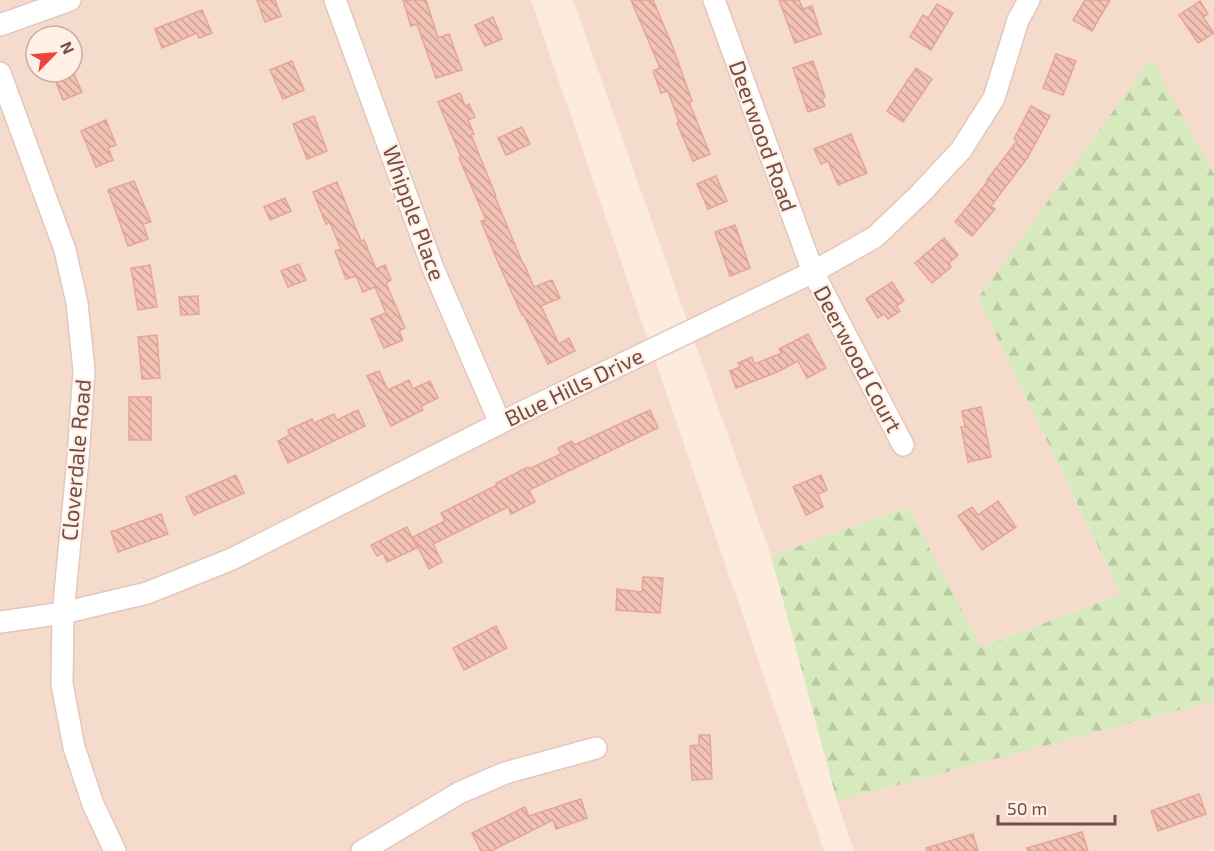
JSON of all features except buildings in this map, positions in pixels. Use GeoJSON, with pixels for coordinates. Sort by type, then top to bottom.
{"type":"FeatureCollection","features":[{"type":"Feature","properties":{"kind":"street"},"geometry":{"type":"LineString","coordinates":[[0,25],[70,0]]}},
{"type":"Feature","properties":{"kind":"street","name":"Whipple Place"},"geometry":{"type":"LineString","coordinates":[[335,0],[433,268],[500,423]]}},
{"type":"Feature","properties":{"kind":"street","name":"Deerwood Road"},"geometry":{"type":"LineString","coordinates":[[714,0],[813,272]]}},
{"type":"Feature","properties":{"kind":"street","name":"Blue Hills Drive"},"geometry":{"type":"LineString","coordinates":[[0,622],[63,613],[147,592],[232,559],[500,423],[813,272],[875,237],[961,150],[994,98],[1018,20],[1029,0]]}},
{"type":"Feature","properties":{"kind":"street","name":"Cloverdale Road"},"geometry":{"type":"LineString","coordinates":[[0,73],[65,250],[77,303],[84,370],[63,613],[62,684],[74,747],[93,804],[115,851]]}},
{"type":"Feature","properties":{"kind":"street","name":"Deerwood Court"},"geometry":{"type":"LineString","coordinates":[[813,272],[903,445]]}},
{"type":"Feature","properties":{"kind":"street"},"geometry":{"type":"LineString","coordinates":[[362,851],[459,793],[505,773],[596,748]]}},
{"type":"Feature","properties":{"kind":"shaded area"},"geometry":{"type":"Polygon","coordinates":[[[0,0],[531,0],[824,851],[0,851],[0,0]]]}},
{"type":"Feature","properties":{"kind":"shaded area"},"geometry":{"type":"Polygon","coordinates":[[[573,0],[1214,0],[1214,174],[1151,60],[978,298],[1121,594],[980,647],[908,507],[771,556],[573,0]]]}},
{"type":"Feature","properties":{"kind":"shaded area"},"geometry":{"type":"Polygon","coordinates":[[[1214,701],[1214,849],[1208,851],[854,851],[837,801],[1214,701]]]}},
{"type":"Feature","properties":{"kind":"green space"},"geometry":{"type":"Polygon","coordinates":[[[1151,59],[1214,174],[1214,701],[837,801],[771,556],[908,507],[981,647],[1121,594],[978,298],[1151,59]]]}}]}
